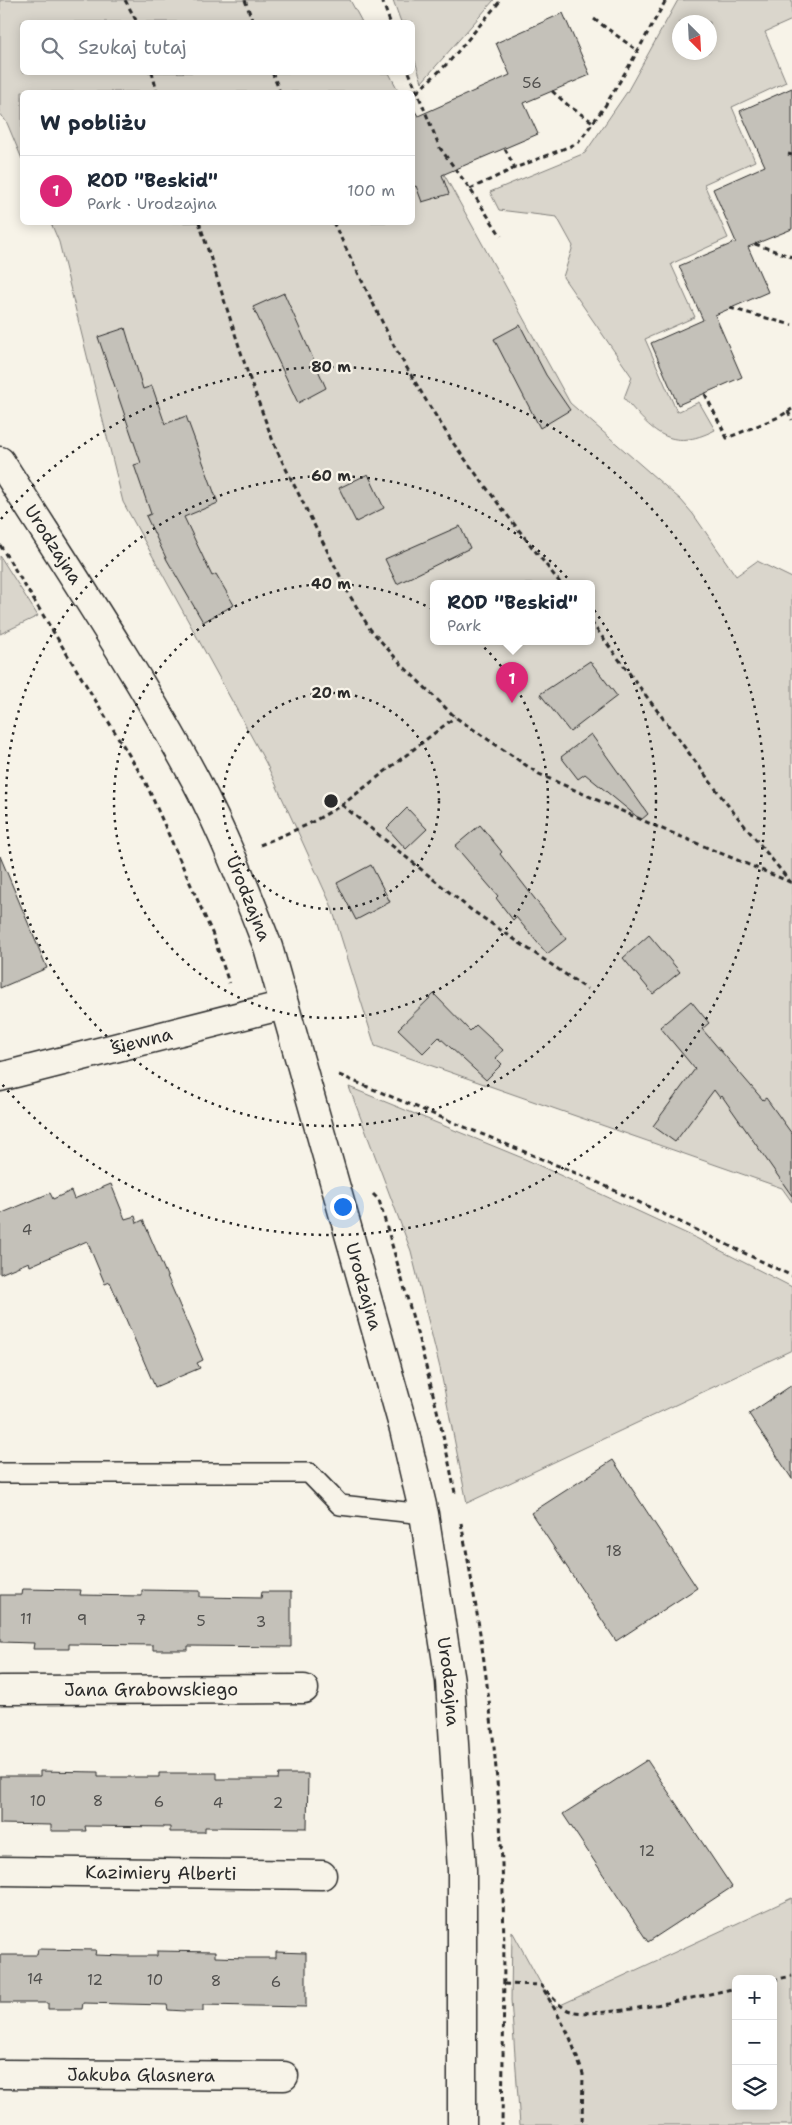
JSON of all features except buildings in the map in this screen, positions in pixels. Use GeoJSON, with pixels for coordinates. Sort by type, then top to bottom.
{"type":"FeatureCollection","features":[{"type":"Feature","properties":{"kind":"street","name":"Urodzajna"},"geometry":{"type":"LineString","coordinates":[[0,461],[148,698],[196,782],[232,857],[268,947],[404,1429],[424,1514],[451,1691],[462,1870],[462,2125]]}},
{"type":"Feature","properties":{"kind":"street","name":"Siewna"},"geometry":{"type":"LineString","coordinates":[[0,1077],[284,1005]]}},
{"type":"Feature","properties":{"kind":"street","name":"Jana Grabowskiego"},"geometry":{"type":"LineString","coordinates":[[0,1690],[304,1689]]}},
{"type":"Feature","properties":{"kind":"street","name":"Kazimiery Alberti"},"geometry":{"type":"LineString","coordinates":[[0,1871],[322,1875]]}},
{"type":"Feature","properties":{"kind":"street","name":"Jakuba Glasnera"},"geometry":{"type":"LineString","coordinates":[[0,2074],[284,2076]]}},
{"type":"Feature","properties":{"kind":"lane"},"geometry":{"type":"LineString","coordinates":[[0,1473],[309,1473],[340,1505],[424,1514]]}},
{"type":"Feature","properties":{"kind":"path"},"geometry":{"type":"LineString","coordinates":[[125,0],[136,20]]}},
{"type":"Feature","properties":{"kind":"path"},"geometry":{"type":"LineString","coordinates":[[245,0],[252,20]]}},
{"type":"Feature","properties":{"kind":"path"},"geometry":{"type":"LineString","coordinates":[[382,0],[389,20]]}},
{"type":"Feature","properties":{"kind":"path"},"geometry":{"type":"LineString","coordinates":[[417,92],[449,62],[500,0]]}},
{"type":"Feature","properties":{"kind":"path"},"geometry":{"type":"LineString","coordinates":[[470,189],[515,168],[578,143],[638,51],[666,0]]}},
{"type":"Feature","properties":{"kind":"path"},"geometry":{"type":"LineString","coordinates":[[594,19],[638,51]]}},
{"type":"Feature","properties":{"kind":"path"},"geometry":{"type":"LineString","coordinates":[[153,75],[156,90]]}},
{"type":"Feature","properties":{"kind":"path"},"geometry":{"type":"LineString","coordinates":[[273,75],[279,90]]}},
{"type":"Feature","properties":{"kind":"path"},"geometry":{"type":"LineString","coordinates":[[409,75],[440,148],[501,236]]}},
{"type":"Feature","properties":{"kind":"path"},"geometry":{"type":"LineString","coordinates":[[552,91],[593,122]]}},
{"type":"Feature","properties":{"kind":"path"},"geometry":{"type":"LineString","coordinates":[[505,149],[515,168]]}},
{"type":"Feature","properties":{"kind":"path"},"geometry":{"type":"LineString","coordinates":[[200,225],[261,411],[276,449],[350,596],[370,629],[402,665],[455,717],[539,774],[660,828],[791,883]]}},
{"type":"Feature","properties":{"kind":"path"},"geometry":{"type":"LineString","coordinates":[[334,225],[395,348],[427,402],[488,490],[558,580]]}},
{"type":"Feature","properties":{"kind":"path"},"geometry":{"type":"LineString","coordinates":[[756,244],[792,257]]}},
{"type":"Feature","properties":{"kind":"path"},"geometry":{"type":"LineString","coordinates":[[730,308],[792,325]]}},
{"type":"Feature","properties":{"kind":"path"},"geometry":{"type":"LineString","coordinates":[[705,394],[727,438],[790,410],[792,420]]}},
{"type":"Feature","properties":{"kind":"path"},"geometry":{"type":"LineString","coordinates":[[0,545],[145,781],[214,935],[229,983]]}},
{"type":"Feature","properties":{"kind":"path"},"geometry":{"type":"LineString","coordinates":[[595,627],[727,804],[791,883]]}},
{"type":"Feature","properties":{"kind":"path"},"geometry":{"type":"LineString","coordinates":[[232,857],[307,825],[342,805],[455,717]]}},
{"type":"Feature","properties":{"kind":"path"},"geometry":{"type":"LineString","coordinates":[[342,805],[470,909],[587,990]]}},
{"type":"Feature","properties":{"kind":"path"},"geometry":{"type":"LineString","coordinates":[[334,1072],[595,1181],[792,1276]]}},
{"type":"Feature","properties":{"kind":"path"},"geometry":{"type":"LineString","coordinates":[[777,1979],[792,1976]]}},
{"type":"Feature","properties":{"kind":"path"},"geometry":{"type":"LineString","coordinates":[[504,1984],[541,1985],[567,2010],[592,2014],[663,2004],[732,1989]]}},
{"type":"Feature","properties":{"kind":"path"},"geometry":{"type":"LineString","coordinates":[[541,1985],[569,2034],[583,2074],[582,2125]]}},
{"type":"Feature","properties":{"kind":"shaded area"},"geometry":{"type":"Polygon","coordinates":[[[0,0],[350,0],[361,20],[20,20],[20,75],[390,75],[398,90],[20,90],[20,154],[7,123],[0,113],[0,0]]]}},
{"type":"Feature","properties":{"kind":"shaded area"},"geometry":{"type":"Polygon","coordinates":[[[393,0],[494,0],[422,82],[415,61],[415,20],[400,20],[393,0]]]}},
{"type":"Feature","properties":{"kind":"shaded area"},"geometry":{"type":"Polygon","coordinates":[[[678,0],[792,0],[792,20],[765,32],[786,82],[732,107],[755,161],[704,184],[728,238],[671,264],[695,317],[645,339],[677,412],[699,402],[715,430],[699,437],[674,439],[663,435],[653,429],[624,398],[632,377],[563,277],[573,246],[557,217],[499,210],[490,192],[585,153],[627,92],[678,0]]]}},
{"type":"Feature","properties":{"kind":"shaded area"},"geometry":{"type":"Polygon","coordinates":[[[415,122],[570,403],[681,500],[693,514],[736,576],[757,561],[792,578],[792,1202],[782,1188],[375,1046],[331,905],[266,763],[123,502],[59,242],[52,225],[415,225],[415,122]]]}},
{"type":"Feature","properties":{"kind":"shaded area"},"geometry":{"type":"Polygon","coordinates":[[[0,556],[38,616],[0,634],[0,556]]]}},
{"type":"Feature","properties":{"kind":"shaded area"},"geometry":{"type":"Polygon","coordinates":[[[349,1087],[525,1159],[696,1238],[792,1287],[792,1350],[467,1503],[440,1368],[411,1251],[349,1087]]]}},
{"type":"Feature","properties":{"kind":"shaded area"},"geometry":{"type":"Polygon","coordinates":[[[792,1898],[792,2125],[520,2125],[511,2000],[512,1931],[554,2008],[792,1898]]]}},
{"type":"Feature","properties":{"kind":"place","name":"ROD \"Beskid\""},"geometry":{"type":"Point","coordinates":[512,703]}}]}
